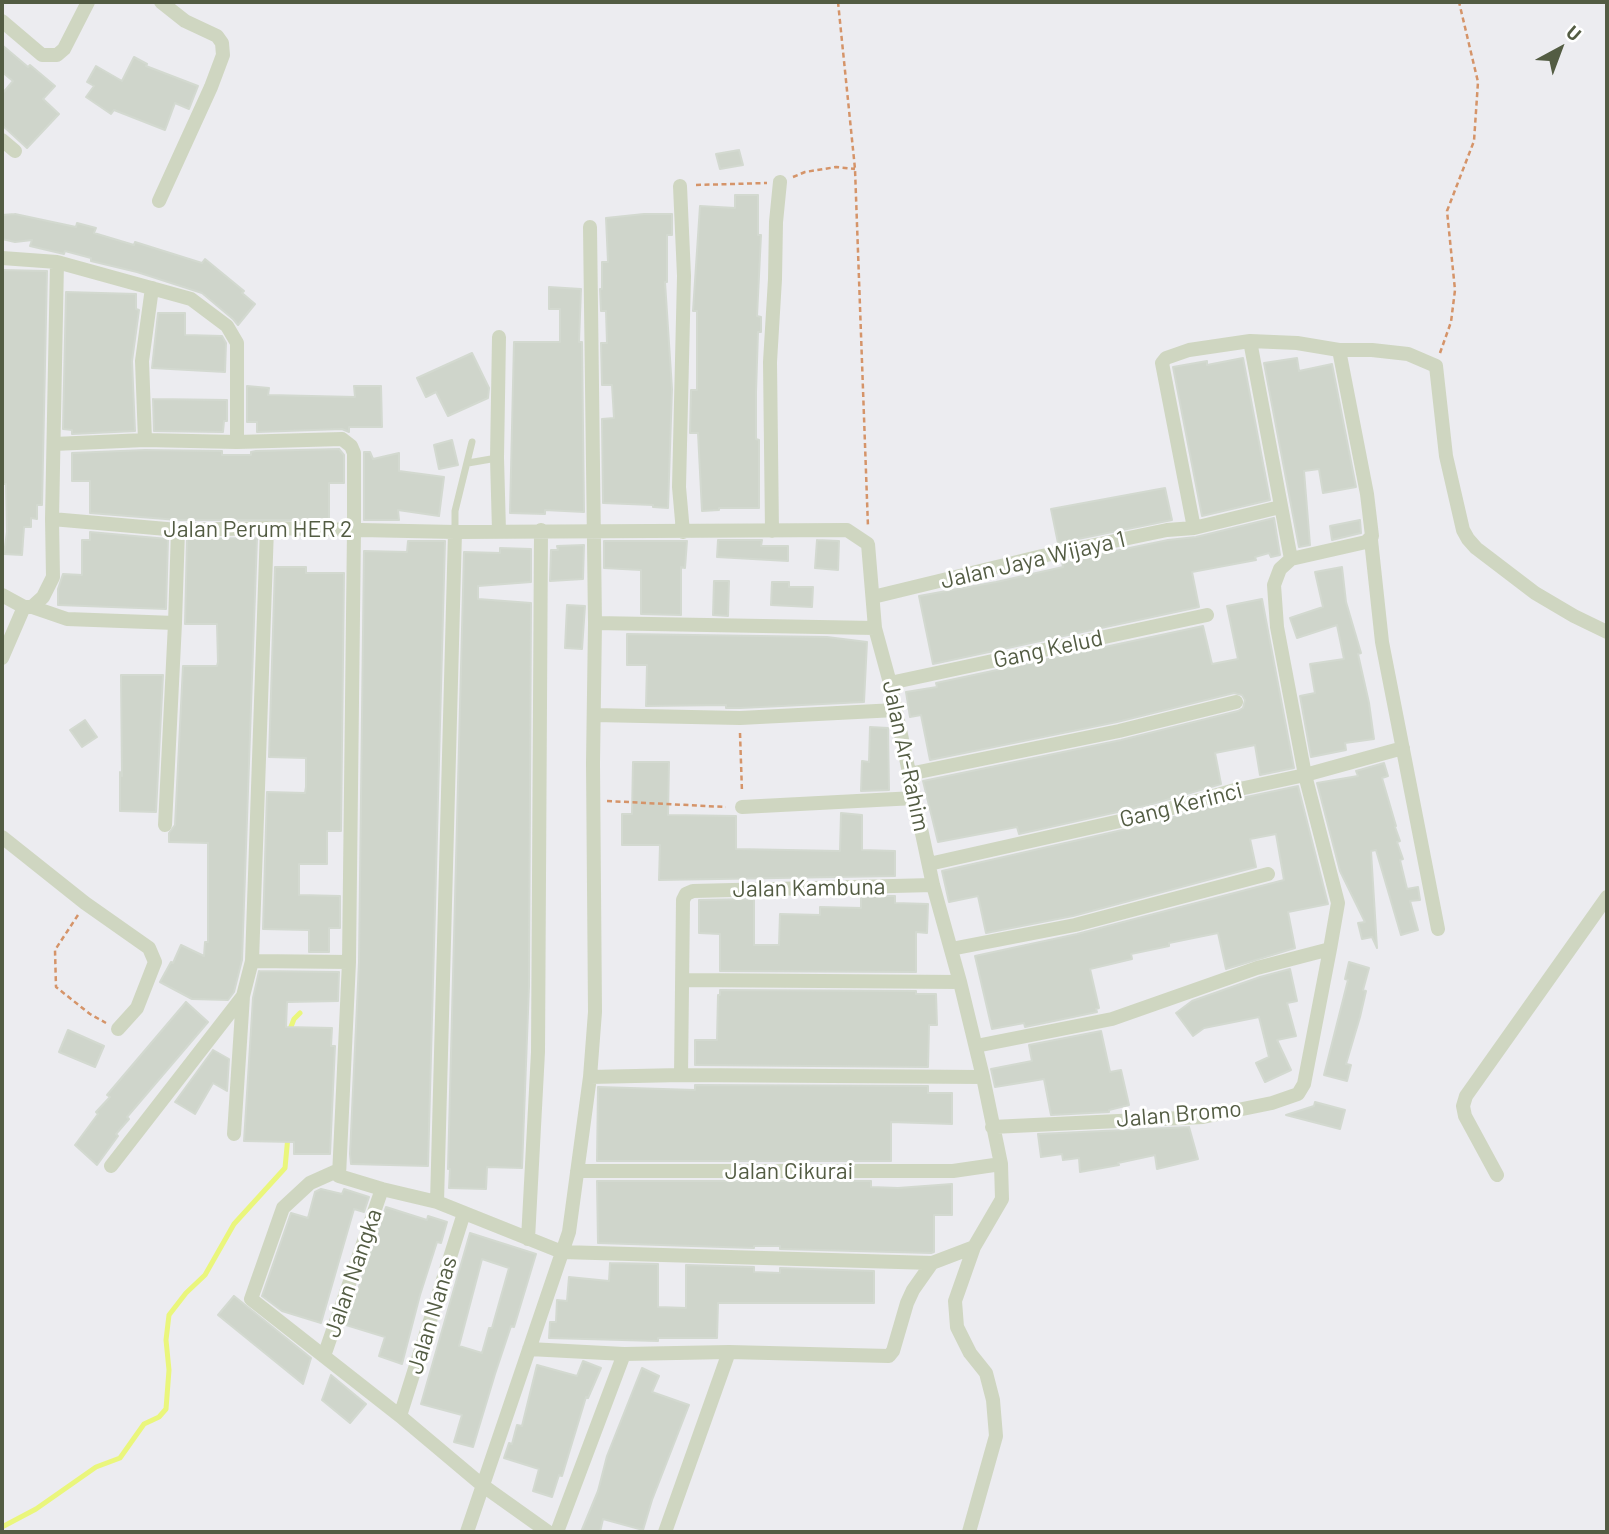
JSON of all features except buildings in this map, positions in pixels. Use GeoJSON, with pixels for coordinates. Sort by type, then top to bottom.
{"type":"FeatureCollection","features":[{"type":"Feature","properties":{"kind":"street"},"geometry":{"type":"LineString","coordinates":[[2,21],[42,55],[57,55],[64,49],[88,2]]}},
{"type":"Feature","properties":{"kind":"street"},"geometry":{"type":"LineString","coordinates":[[159,201],[211,88],[223,55],[222,43],[217,36],[186,21],[161,2]]}},
{"type":"Feature","properties":{"kind":"street"},"geometry":{"type":"LineString","coordinates":[[2,140],[15,151]]}},
{"type":"Feature","properties":{"kind":"street"},"geometry":{"type":"LineString","coordinates":[[772,531],[770,362],[780,182]]}},
{"type":"Feature","properties":{"kind":"street"},"geometry":{"type":"LineString","coordinates":[[680,186],[684,276],[678,488],[683,531]]}},
{"type":"Feature","properties":{"kind":"street"},"geometry":{"type":"LineString","coordinates":[[467,1532],[569,1233],[590,1077],[595,1012],[595,623],[590,227]]}},
{"type":"Feature","properties":{"kind":"street"},"geometry":{"type":"LineString","coordinates":[[2,258],[57,262],[191,299],[227,327],[237,344],[237,442]]}},
{"type":"Feature","properties":{"kind":"street"},"geometry":{"type":"LineString","coordinates":[[2,658],[28,607],[43,597],[53,577],[57,262]]}},
{"type":"Feature","properties":{"kind":"street"},"geometry":{"type":"LineString","coordinates":[[145,440],[142,361],[152,288]]}},
{"type":"Feature","properties":{"kind":"street"},"geometry":{"type":"LineString","coordinates":[[499,337],[499,531]]}},
{"type":"Feature","properties":{"kind":"street"},"geometry":{"type":"LineString","coordinates":[[1194,528],[1161,363],[1172,355],[1250,341],[1408,354],[1436,366],[1447,456],[1463,530],[1468,539],[1535,593],[1607,632]]}},
{"type":"Feature","properties":{"kind":"street"},"geometry":{"type":"LineString","coordinates":[[1250,341],[1291,559]]}},
{"type":"Feature","properties":{"kind":"street"},"geometry":{"type":"LineString","coordinates":[[1339,349],[1367,494],[1381,642],[1438,929]]}},
{"type":"Feature","properties":{"kind":"street"},"geometry":{"type":"LineString","coordinates":[[54,444],[145,440],[237,442],[342,439],[351,446],[354,453],[349,962],[339,1175],[437,1202],[562,1252],[932,1263],[974,1247]]}},
{"type":"Feature","properties":{"kind":"street","name":"Jalan Jaya Wijaya 1"},"geometry":{"type":"LineString","coordinates":[[873,597],[1042,556],[1167,530],[1194,528],[1280,507]]}},
{"type":"Feature","properties":{"kind":"street","name":"Jalan Perum HER 2"},"geometry":{"type":"LineString","coordinates":[[52,519],[178,530],[847,530],[868,544]]}},
{"type":"Feature","properties":{"kind":"street"},"geometry":{"type":"LineString","coordinates":[[234,1134],[243,996],[252,961],[267,528]]}},
{"type":"Feature","properties":{"kind":"street"},"geometry":{"type":"LineString","coordinates":[[164,825],[178,530]]}},
{"type":"Feature","properties":{"kind":"street"},"geometry":{"type":"LineString","coordinates":[[528,1239],[537,1052],[541,530]]}},
{"type":"Feature","properties":{"kind":"street"},"geometry":{"type":"LineString","coordinates":[[437,1202],[455,532]]}},
{"type":"Feature","properties":{"kind":"street"},"geometry":{"type":"LineString","coordinates":[[976,1046],[1112,1020],[1257,968],[1330,949],[1339,903],[1305,775],[1277,626],[1274,585],[1280,569],[1291,559],[1371,540]]}},
{"type":"Feature","properties":{"kind":"street","name":"Jalan Ar-Rahim"},"geometry":{"type":"LineString","coordinates":[[868,544],[875,628],[890,683],[933,885],[976,1046],[1000,1164],[1002,1199],[974,1247],[955,1301],[957,1326],[970,1353],[986,1373],[993,1400],[996,1436],[969,1532]]}},
{"type":"Feature","properties":{"kind":"street"},"geometry":{"type":"LineString","coordinates":[[2,595],[28,607],[66,618],[175,623]]}},
{"type":"Feature","properties":{"kind":"street","name":"Gang Kelud"},"geometry":{"type":"LineString","coordinates":[[890,683],[1207,615]]}},
{"type":"Feature","properties":{"kind":"street"},"geometry":{"type":"LineString","coordinates":[[595,623],[875,628]]}},
{"type":"Feature","properties":{"kind":"street"},"geometry":{"type":"LineString","coordinates":[[909,774],[1119,731],[1236,702]]}},
{"type":"Feature","properties":{"kind":"street"},"geometry":{"type":"LineString","coordinates":[[594,715],[740,718],[896,710]]}},
{"type":"Feature","properties":{"kind":"street","name":"Gang Kerinci"},"geometry":{"type":"LineString","coordinates":[[929,864],[1151,814],[1403,748]]}},
{"type":"Feature","properties":{"kind":"street"},"geometry":{"type":"LineString","coordinates":[[742,807],[915,798]]}},
{"type":"Feature","properties":{"kind":"street"},"geometry":{"type":"LineString","coordinates":[[2,837],[85,903],[149,948],[155,962],[137,1008],[118,1030]]}},
{"type":"Feature","properties":{"kind":"street"},"geometry":{"type":"LineString","coordinates":[[951,949],[1075,925],[1268,874]]}},
{"type":"Feature","properties":{"kind":"street","name":"Jalan Kambuna"},"geometry":{"type":"LineString","coordinates":[[683,980],[683,900],[686,894],[693,891],[933,885]]}},
{"type":"Feature","properties":{"kind":"street"},"geometry":{"type":"LineString","coordinates":[[1497,1175],[1465,1116],[1463,1106],[1466,1096],[1602,915],[1607,897]]}},
{"type":"Feature","properties":{"kind":"street","name":"Jalan Bromo"},"geometry":{"type":"LineString","coordinates":[[992,1127],[1203,1116],[1272,1103],[1298,1094],[1304,1084],[1330,949]]}},
{"type":"Feature","properties":{"kind":"street"},"geometry":{"type":"LineString","coordinates":[[252,961],[349,962]]}},
{"type":"Feature","properties":{"kind":"street"},"geometry":{"type":"LineString","coordinates":[[681,1075],[683,980],[960,982]]}},
{"type":"Feature","properties":{"kind":"street"},"geometry":{"type":"LineString","coordinates":[[111,1166],[243,996]]}},
{"type":"Feature","properties":{"kind":"street"},"geometry":{"type":"LineString","coordinates":[[590,1077],[983,1077]]}},
{"type":"Feature","properties":{"kind":"street","name":"Jalan Cikurai"},"geometry":{"type":"LineString","coordinates":[[577,1171],[953,1171],[1000,1164]]}},
{"type":"Feature","properties":{"kind":"street"},"geometry":{"type":"LineString","coordinates":[[339,1170],[310,1183],[282,1208],[251,1299],[400,1416],[482,1485],[548,1532]]}},
{"type":"Feature","properties":{"kind":"street","name":"Jalan Nangka"},"geometry":{"type":"LineString","coordinates":[[324,1356],[382,1189]]}},
{"type":"Feature","properties":{"kind":"street","name":"Jalan Nanas"},"geometry":{"type":"LineString","coordinates":[[400,1416],[464,1213]]}},
{"type":"Feature","properties":{"kind":"street"},"geometry":{"type":"LineString","coordinates":[[529,1349],[624,1354],[729,1352],[889,1356],[913,1290],[932,1263]]}},
{"type":"Feature","properties":{"kind":"street"},"geometry":{"type":"LineString","coordinates":[[665,1532],[729,1352]]}},
{"type":"Feature","properties":{"kind":"street"},"geometry":{"type":"LineString","coordinates":[[557,1532],[624,1354]]}},
{"type":"Feature","properties":{"kind":"lane"},"geometry":{"type":"LineString","coordinates":[[455,532],[456,511],[472,442]]}},
{"type":"Feature","properties":{"kind":"lane"},"geometry":{"type":"LineString","coordinates":[[468,463],[497,458]]}},
{"type":"Feature","properties":{"kind":"path"},"geometry":{"type":"LineString","coordinates":[[838,2],[855,169],[868,544]]}},
{"type":"Feature","properties":{"kind":"path"},"geometry":{"type":"LineString","coordinates":[[1436,366],[1451,321],[1454,290],[1447,211],[1474,141],[1478,82],[1459,2]]}},
{"type":"Feature","properties":{"kind":"path"},"geometry":{"type":"LineString","coordinates":[[680,186],[780,182],[805,172],[836,167],[855,169]]}},
{"type":"Feature","properties":{"kind":"path"},"geometry":{"type":"LineString","coordinates":[[593,801],[742,807],[740,718]]}},
{"type":"Feature","properties":{"kind":"path"},"geometry":{"type":"LineString","coordinates":[[85,903],[55,950],[56,988],[90,1014],[118,1030]]}},
{"type":"Feature","properties":{"kind":"waterway"},"geometry":{"type":"LineString","coordinates":[[289,1032],[294,1019],[300,1013]]}},
{"type":"Feature","properties":{"kind":"waterway"},"geometry":{"type":"LineString","coordinates":[[2,1527],[36,1509],[96,1467],[120,1458],[144,1424],[159,1417],[166,1409],[169,1370],[166,1340],[169,1315],[205,1275],[234,1224],[285,1168],[288,1136]]}}]}
